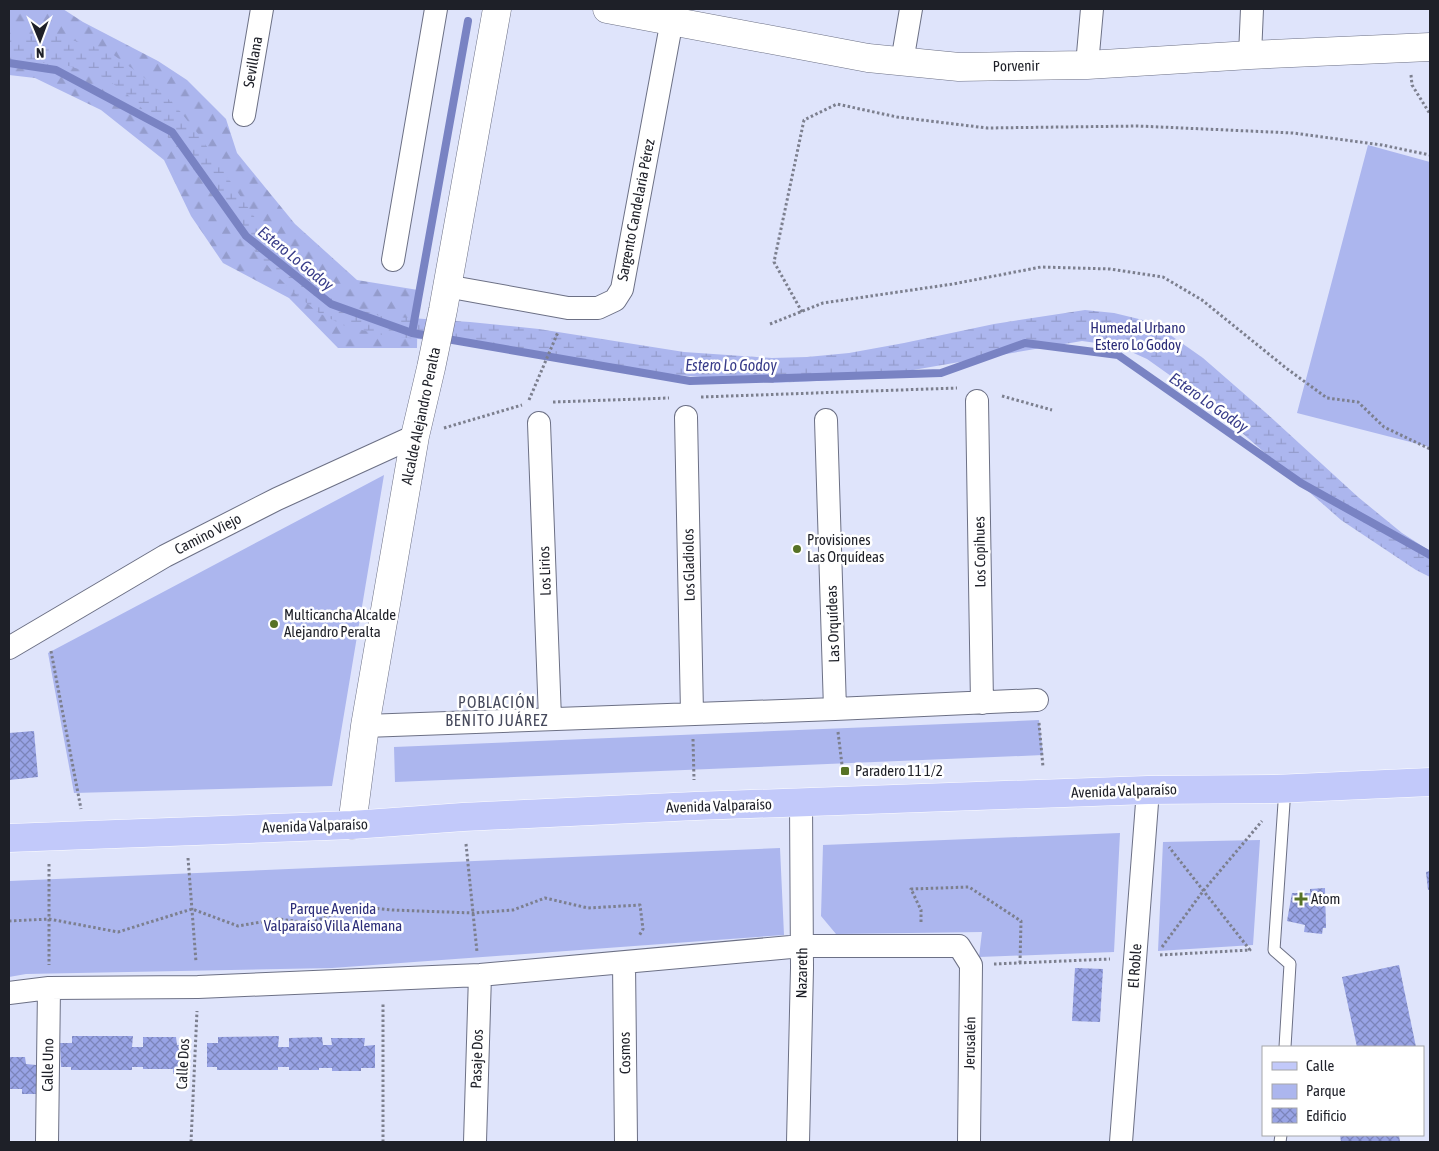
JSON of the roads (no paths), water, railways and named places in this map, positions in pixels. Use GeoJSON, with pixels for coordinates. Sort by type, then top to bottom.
{"type":"FeatureCollection","features":[{"type":"Feature","properties":{"kind":"main road","name":"Alcalde Alejandro Peralta"},"geometry":{"type":"LineString","coordinates":[[352,825],[365,726],[415,436],[445,298],[497,9]]}},
{"type":"Feature","properties":{"kind":"main road","name":"Porvenir"},"geometry":{"type":"LineString","coordinates":[[607,9],[673,15],[860,56],[959,67],[1087,65],[1250,54],[1419,47]]}},
{"type":"Feature","properties":{"kind":"main road","name":"Avenida Valparaíso"},"geometry":{"type":"LineString","coordinates":[[9,838],[352,825],[463,817],[695,806],[1430,782]]}},
{"type":"Feature","properties":{"kind":"street","name":"Sevillana"},"geometry":{"type":"LineString","coordinates":[[244,115],[262,9]]}},
{"type":"Feature","properties":{"kind":"street"},"geometry":{"type":"LineString","coordinates":[[393,260],[436,9]]}},
{"type":"Feature","properties":{"kind":"street"},"geometry":{"type":"LineString","coordinates":[[902,62],[911,9]]}},
{"type":"Feature","properties":{"kind":"street"},"geometry":{"type":"LineString","coordinates":[[1087,65],[1092,9]]}},
{"type":"Feature","properties":{"kind":"street"},"geometry":{"type":"LineString","coordinates":[[1250,54],[1252,9]]}},
{"type":"Feature","properties":{"kind":"street","name":"Sargento Candelaria Pérez"},"geometry":{"type":"LineString","coordinates":[[445,298],[568,308],[598,308],[615,300],[622,289],[673,15]]}},
{"type":"Feature","properties":{"kind":"street","name":"Los Copihues"},"geometry":{"type":"LineString","coordinates":[[979,395],[982,703]]}},
{"type":"Feature","properties":{"kind":"street","name":"Los Gladiolos"},"geometry":{"type":"LineString","coordinates":[[681,408],[692,713]]}},
{"type":"Feature","properties":{"kind":"street","name":"Los Lirios"},"geometry":{"type":"LineString","coordinates":[[541,409],[550,719]]}},
{"type":"Feature","properties":{"kind":"street","name":"Las Orquídeas"},"geometry":{"type":"LineString","coordinates":[[826,420],[836,709]]}},
{"type":"Feature","properties":{"kind":"street","name":"Camino Viejo"},"geometry":{"type":"LineString","coordinates":[[9,648],[165,556],[277,499],[415,436]]}},
{"type":"Feature","properties":{"kind":"street"},"geometry":{"type":"LineString","coordinates":[[365,726],[1038,700]]}},
{"type":"Feature","properties":{"kind":"street","name":"El Roble"},"geometry":{"type":"LineString","coordinates":[[1121,1142],[1148,790]]}},
{"type":"Feature","properties":{"kind":"street","name":"Nazareth"},"geometry":{"type":"LineString","coordinates":[[798,1142],[802,946],[801,803]]}},
{"type":"Feature","properties":{"kind":"street"},"geometry":{"type":"LineString","coordinates":[[9,993],[49,988],[198,987],[480,975],[802,946]]}},
{"type":"Feature","properties":{"kind":"street","name":"Jerusalén"},"geometry":{"type":"LineString","coordinates":[[802,946],[959,946],[971,965],[969,1142]]}},
{"type":"Feature","properties":{"kind":"street","name":"Cosmos"},"geometry":{"type":"LineString","coordinates":[[624,963],[626,1142]]}},
{"type":"Feature","properties":{"kind":"street","name":"Pasaje Dos"},"geometry":{"type":"LineString","coordinates":[[475,1142],[480,975]]}},
{"type":"Feature","properties":{"kind":"street","name":"Calle Uno"},"geometry":{"type":"LineString","coordinates":[[47,1142],[49,988]]}},
{"type":"Feature","properties":{"kind":"lane"},"geometry":{"type":"LineString","coordinates":[[1285,788],[1274,950],[1290,964],[1286,1046]]}},
{"type":"Feature","properties":{"kind":"waterway"},"geometry":{"type":"LineString","coordinates":[[412,333],[468,21]]}},
{"type":"Feature","properties":{"kind":"waterway","name":"Estero Lo Godoy"},"geometry":{"type":"LineString","coordinates":[[9,63],[56,70],[172,132],[246,236],[331,304],[412,333],[690,381],[941,373],[1025,343],[1118,355],[1301,483],[1430,555]]}},
{"type":"Feature","properties":{"kind":"place","name":"Provisiones Las Orquídeas"},"geometry":{"type":"Point","coordinates":[797,549]}},
{"type":"Feature","properties":{"kind":"place","name":"Multicancha Alcalde Alejandro Peralta"},"geometry":{"type":"Point","coordinates":[274,624]}},
{"type":"Feature","properties":{"kind":"place","name":"Paradero 11 1/2"},"geometry":{"type":"Point","coordinates":[845,771]}},
{"type":"Feature","properties":{"kind":"place","name":"Atom"},"geometry":{"type":"Point","coordinates":[1301,899]}},
{"type":"Feature","properties":{"kind":"district","name":"POBLACIÓN BENITO JUÁREZ"},"geometry":{"type":"Point","coordinates":[497,711]}},
{"type":"Feature","properties":{"kind":"park label","name":"Humedal Urbano Estero Lo Godoy"},"geometry":{"type":"Point","coordinates":[1138,336]}},
{"type":"Feature","properties":{"kind":"park label","name":"Parque Avenida Valparaíso Villa Alemana"},"geometry":{"type":"Point","coordinates":[333,918]}}]}
